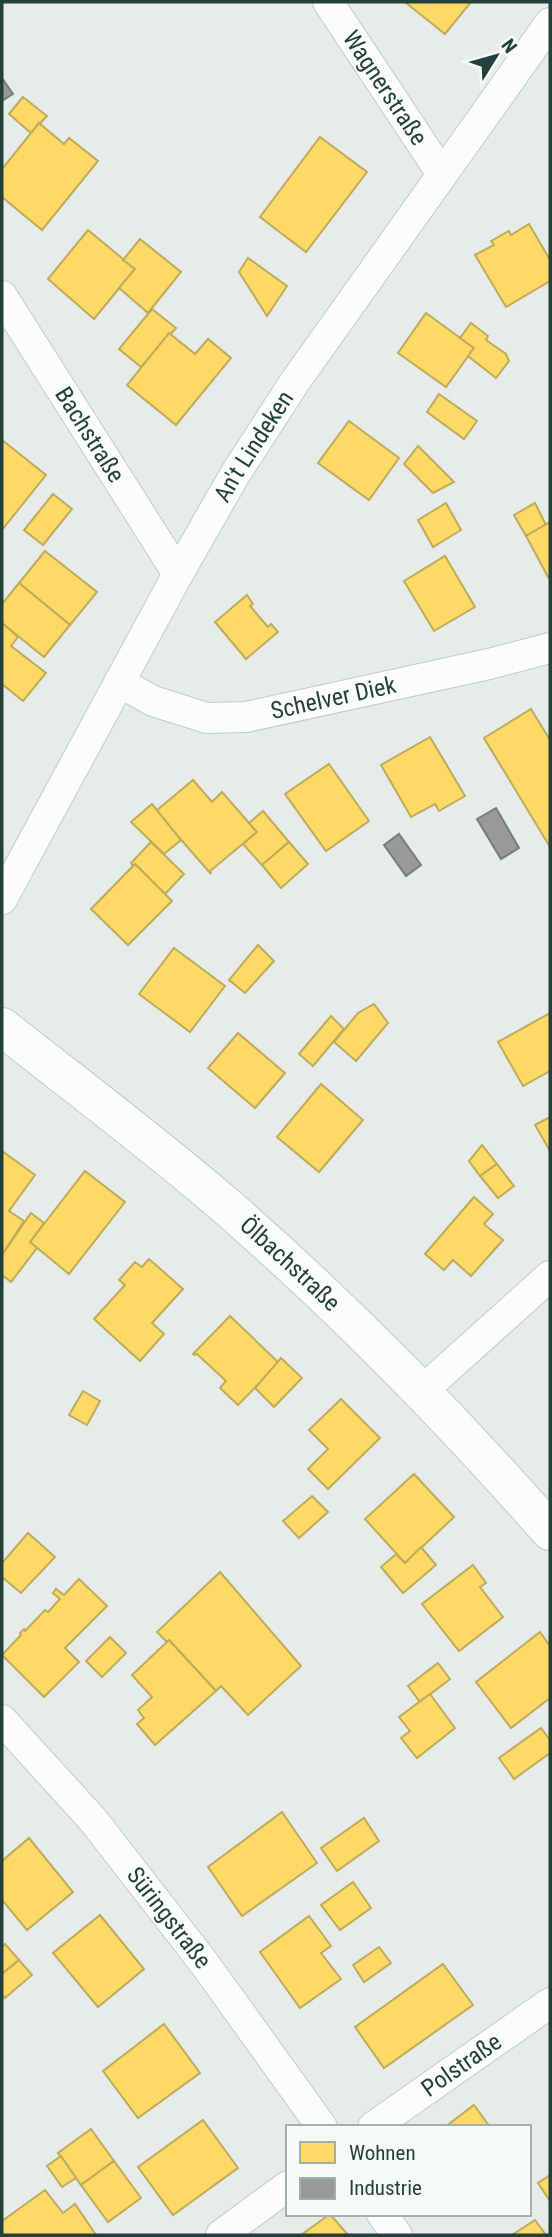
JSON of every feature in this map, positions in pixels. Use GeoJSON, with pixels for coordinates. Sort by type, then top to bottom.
{"type":"FeatureCollection","features":[{"type":"Feature","properties":{"kind":"street","name":"Wagnerstraße"},"geometry":{"type":"LineString","coordinates":[[328,2],[442,174]]}},
{"type":"Feature","properties":{"kind":"street","name":"An't Lindeken"},"geometry":{"type":"LineString","coordinates":[[2,899],[178,574],[234,477],[294,383],[550,23]]}},
{"type":"Feature","properties":{"kind":"street","name":"Bachstraße"},"geometry":{"type":"LineString","coordinates":[[2,296],[178,574]]}},
{"type":"Feature","properties":{"kind":"street","name":"Schelver Diek"},"geometry":{"type":"LineString","coordinates":[[119,682],[153,701],[206,718],[246,717],[489,664],[550,648]]}},
{"type":"Feature","properties":{"kind":"street","name":"Ölbachstraße"},"geometry":{"type":"LineString","coordinates":[[2,1027],[127,1124],[225,1205],[312,1283],[422,1391],[550,1531]]}},
{"type":"Feature","properties":{"kind":"street"},"geometry":{"type":"LineString","coordinates":[[422,1391],[550,1276]]}},
{"type":"Feature","properties":{"kind":"street","name":"Süringstraße"},"geometry":{"type":"LineString","coordinates":[[2,1720],[93,1820],[204,1963],[321,2125]]}},
{"type":"Feature","properties":{"kind":"street","name":"Polstraße"},"geometry":{"type":"LineString","coordinates":[[376,2125],[550,2003]]}},
{"type":"Feature","properties":{"kind":"street"},"geometry":{"type":"LineString","coordinates":[[221,2235],[286,2187]]}},
{"type":"Feature","properties":{"kind":"street"},"geometry":{"type":"LineString","coordinates":[[384,2216],[397,2235]]}},
{"type":"Feature","properties":{"kind":"building: Wohnen"},"geometry":{"type":"Polygon","coordinates":[[[405,2],[471,2],[445,34],[405,2]]]}},
{"type":"Feature","properties":{"kind":"building: Wohnen"},"geometry":{"type":"Polygon","coordinates":[[[23,97],[47,116],[31,133],[9,114],[23,97]]]}},
{"type":"Feature","properties":{"kind":"building: Wohnen"},"geometry":{"type":"Polygon","coordinates":[[[39,123],[64,144],[69,138],[98,161],[42,230],[2,197],[2,169],[39,123]]]}},
{"type":"Feature","properties":{"kind":"building: Wohnen"},"geometry":{"type":"Polygon","coordinates":[[[320,137],[367,172],[306,252],[260,217],[320,137]]]}},
{"type":"Feature","properties":{"kind":"building: Wohnen"},"geometry":{"type":"Polygon","coordinates":[[[529,224],[550,260],[550,281],[506,307],[475,255],[494,245],[491,241],[509,231],[511,235],[529,224]]]}},
{"type":"Feature","properties":{"kind":"building: Wohnen"},"geometry":{"type":"Polygon","coordinates":[[[88,230],[135,269],[94,319],[48,279],[88,230]]]}},
{"type":"Feature","properties":{"kind":"building: Wohnen"},"geometry":{"type":"Polygon","coordinates":[[[140,239],[181,272],[148,313],[119,288],[135,269],[123,260],[140,239]]]}},
{"type":"Feature","properties":{"kind":"building: Wohnen"},"geometry":{"type":"Polygon","coordinates":[[[248,258],[287,286],[267,316],[239,272],[248,258]]]}},
{"type":"Feature","properties":{"kind":"building: Wohnen"},"geometry":{"type":"Polygon","coordinates":[[[152,309],[176,328],[141,367],[119,349],[152,309]]]}},
{"type":"Feature","properties":{"kind":"building: Wohnen"},"geometry":{"type":"Polygon","coordinates":[[[426,313],[474,348],[446,387],[398,353],[426,313]]]}},
{"type":"Feature","properties":{"kind":"building: Wohnen"},"geometry":{"type":"Polygon","coordinates":[[[471,323],[488,336],[486,340],[506,354],[509,361],[496,378],[468,356],[474,348],[460,338],[471,323]]]}},
{"type":"Feature","properties":{"kind":"building: Wohnen"},"geometry":{"type":"Polygon","coordinates":[[[169,333],[195,354],[208,339],[231,358],[176,425],[127,385],[169,333]]]}},
{"type":"Feature","properties":{"kind":"building: Wohnen"},"geometry":{"type":"Polygon","coordinates":[[[439,394],[477,421],[464,439],[427,412],[439,394]]]}},
{"type":"Feature","properties":{"kind":"building: Wohnen"},"geometry":{"type":"Polygon","coordinates":[[[349,421],[399,458],[369,500],[318,463],[349,421]]]}},
{"type":"Feature","properties":{"kind":"building: Wohnen"},"geometry":{"type":"Polygon","coordinates":[[[2,440],[46,475],[2,530],[2,440]]]}},
{"type":"Feature","properties":{"kind":"building: Wohnen"},"geometry":{"type":"Polygon","coordinates":[[[418,446],[454,482],[433,493],[404,464],[418,446]]]}},
{"type":"Feature","properties":{"kind":"building: Wohnen"},"geometry":{"type":"Polygon","coordinates":[[[53,494],[72,509],[43,545],[24,530],[53,494]]]}},
{"type":"Feature","properties":{"kind":"building: Wohnen"},"geometry":{"type":"Polygon","coordinates":[[[446,503],[461,530],[433,547],[418,520],[446,503]]]}},
{"type":"Feature","properties":{"kind":"building: Wohnen"},"geometry":{"type":"Polygon","coordinates":[[[535,503],[546,525],[526,536],[514,515],[535,503]]]}},
{"type":"Feature","properties":{"kind":"building: Wohnen"},"geometry":{"type":"Polygon","coordinates":[[[550,522],[550,575],[548,577],[526,536],[550,522]]]}},
{"type":"Feature","properties":{"kind":"building: Wohnen"},"geometry":{"type":"Polygon","coordinates":[[[45,551],[97,592],[70,625],[19,583],[45,551]]]}},
{"type":"Feature","properties":{"kind":"building: Wohnen"},"geometry":{"type":"Polygon","coordinates":[[[445,556],[475,607],[434,631],[404,581],[445,556]]]}},
{"type":"Feature","properties":{"kind":"building: Wohnen"},"geometry":{"type":"Polygon","coordinates":[[[19,583],[70,625],[44,657],[2,623],[2,604],[19,583]]]}},
{"type":"Feature","properties":{"kind":"building: Wohnen"},"geometry":{"type":"Polygon","coordinates":[[[247,595],[253,604],[250,606],[268,627],[271,624],[278,632],[246,659],[215,622],[247,595]]]}},
{"type":"Feature","properties":{"kind":"building: Wohnen"},"geometry":{"type":"Polygon","coordinates":[[[2,623],[18,637],[11,646],[46,673],[23,701],[2,684],[2,623]]]}},
{"type":"Feature","properties":{"kind":"building: Wohnen"},"geometry":{"type":"Polygon","coordinates":[[[531,709],[550,740],[550,847],[484,738],[531,709]]]}},
{"type":"Feature","properties":{"kind":"building: Wohnen"},"geometry":{"type":"Polygon","coordinates":[[[430,737],[465,796],[439,811],[435,804],[411,817],[381,765],[430,737]]]}},
{"type":"Feature","properties":{"kind":"building: Wohnen"},"geometry":{"type":"Polygon","coordinates":[[[329,764],[369,821],[326,851],[285,794],[329,764]]]}},
{"type":"Feature","properties":{"kind":"building: Wohnen"},"geometry":{"type":"Polygon","coordinates":[[[193,780],[212,802],[222,792],[257,832],[210,871],[211,874],[156,811],[193,780]]]}},
{"type":"Feature","properties":{"kind":"building: Wohnen"},"geometry":{"type":"Polygon","coordinates":[[[152,804],[181,840],[164,854],[131,822],[152,804]]]}},
{"type":"Feature","properties":{"kind":"building: Wohnen"},"geometry":{"type":"Polygon","coordinates":[[[263,811],[289,842],[262,865],[243,844],[257,832],[249,823],[263,811]]]}},
{"type":"Feature","properties":{"kind":"building: Wohnen"},"geometry":{"type":"Polygon","coordinates":[[[151,842],[184,874],[165,894],[131,863],[151,842]]]}},
{"type":"Feature","properties":{"kind":"building: Wohnen"},"geometry":{"type":"Polygon","coordinates":[[[289,842],[308,864],[281,888],[262,865],[289,842]]]}},
{"type":"Feature","properties":{"kind":"building: Wohnen"},"geometry":{"type":"Polygon","coordinates":[[[135,864],[172,901],[128,945],[91,909],[135,864]]]}},
{"type":"Feature","properties":{"kind":"building: Wohnen"},"geometry":{"type":"Polygon","coordinates":[[[258,945],[274,961],[245,993],[229,980],[258,945]]]}},
{"type":"Feature","properties":{"kind":"building: Wohnen"},"geometry":{"type":"Polygon","coordinates":[[[174,948],[225,986],[190,1032],[139,994],[174,948]]]}},
{"type":"Feature","properties":{"kind":"building: Wohnen"},"geometry":{"type":"Polygon","coordinates":[[[374,1004],[388,1023],[356,1061],[334,1042],[358,1013],[374,1004]]]}},
{"type":"Feature","properties":{"kind":"building: Wohnen"},"geometry":{"type":"Polygon","coordinates":[[[550,1013],[550,1071],[523,1086],[498,1042],[550,1013]]]}},
{"type":"Feature","properties":{"kind":"building: Wohnen"},"geometry":{"type":"Polygon","coordinates":[[[331,1016],[344,1029],[313,1066],[299,1054],[331,1016]]]}},
{"type":"Feature","properties":{"kind":"building: Wohnen"},"geometry":{"type":"Polygon","coordinates":[[[238,1033],[285,1073],[255,1108],[208,1068],[238,1033]]]}},
{"type":"Feature","properties":{"kind":"building: Wohnen"},"geometry":{"type":"Polygon","coordinates":[[[321,1084],[363,1120],[319,1172],[277,1137],[321,1084]]]}},
{"type":"Feature","properties":{"kind":"building: Wohnen"},"geometry":{"type":"Polygon","coordinates":[[[550,1117],[550,1151],[535,1125],[550,1117]]]}},
{"type":"Feature","properties":{"kind":"building: Wohnen"},"geometry":{"type":"Polygon","coordinates":[[[482,1145],[497,1164],[480,1176],[469,1161],[482,1145]]]}},
{"type":"Feature","properties":{"kind":"building: Wohnen"},"geometry":{"type":"Polygon","coordinates":[[[2,1151],[35,1175],[9,1211],[24,1221],[2,1255],[2,1151]]]}},
{"type":"Feature","properties":{"kind":"building: Wohnen"},"geometry":{"type":"Polygon","coordinates":[[[497,1164],[514,1186],[498,1198],[480,1176],[497,1164]]]}},
{"type":"Feature","properties":{"kind":"building: Wohnen"},"geometry":{"type":"Polygon","coordinates":[[[85,1171],[125,1202],[69,1274],[30,1242],[85,1171]]]}},
{"type":"Feature","properties":{"kind":"building: Wohnen"},"geometry":{"type":"Polygon","coordinates":[[[474,1197],[493,1214],[484,1224],[503,1240],[471,1276],[453,1260],[444,1270],[425,1254],[474,1197]]]}},
{"type":"Feature","properties":{"kind":"building: Wohnen"},"geometry":{"type":"Polygon","coordinates":[[[31,1213],[44,1223],[30,1242],[37,1248],[11,1282],[2,1275],[2,1255],[31,1213]]]}},
{"type":"Feature","properties":{"kind":"building: Wohnen"},"geometry":{"type":"Polygon","coordinates":[[[149,1259],[183,1289],[152,1323],[164,1334],[140,1361],[94,1319],[125,1285],[119,1280],[135,1262],[142,1267],[149,1259]]]}},
{"type":"Feature","properties":{"kind":"building: Wohnen"},"geometry":{"type":"Polygon","coordinates":[[[230,1316],[279,1363],[238,1405],[220,1388],[226,1381],[197,1354],[193,1354],[230,1316]]]}},
{"type":"Feature","properties":{"kind":"building: Wohnen"},"geometry":{"type":"Polygon","coordinates":[[[281,1358],[302,1378],[274,1407],[255,1388],[281,1358]]]}},
{"type":"Feature","properties":{"kind":"building: Wohnen"},"geometry":{"type":"Polygon","coordinates":[[[83,1391],[100,1401],[87,1425],[69,1415],[83,1391]]]}},
{"type":"Feature","properties":{"kind":"building: Wohnen"},"geometry":{"type":"Polygon","coordinates":[[[341,1399],[380,1438],[328,1489],[308,1469],[328,1449],[309,1430],[341,1399]]]}},
{"type":"Feature","properties":{"kind":"building: Wohnen"},"geometry":{"type":"Polygon","coordinates":[[[414,1474],[454,1517],[405,1563],[365,1519],[414,1474]]]}},
{"type":"Feature","properties":{"kind":"building: Wohnen"},"geometry":{"type":"Polygon","coordinates":[[[312,1496],[328,1512],[299,1538],[283,1521],[312,1496]]]}},
{"type":"Feature","properties":{"kind":"building: Wohnen"},"geometry":{"type":"Polygon","coordinates":[[[28,1533],[55,1557],[21,1593],[2,1577],[2,1563],[28,1533]]]}},
{"type":"Feature","properties":{"kind":"building: Wohnen"},"geometry":{"type":"Polygon","coordinates":[[[421,1547],[436,1565],[403,1593],[381,1567],[396,1554],[405,1563],[421,1547]]]}},
{"type":"Feature","properties":{"kind":"building: Wohnen"},"geometry":{"type":"Polygon","coordinates":[[[473,1565],[486,1583],[480,1587],[503,1617],[459,1651],[422,1604],[473,1565]]]}},
{"type":"Feature","properties":{"kind":"building: Wohnen"},"geometry":{"type":"Polygon","coordinates":[[[220,1572],[301,1666],[248,1715],[221,1686],[216,1691],[169,1640],[167,1642],[157,1632],[220,1572]]]}},
{"type":"Feature","properties":{"kind":"building: Wohnen"},"geometry":{"type":"Polygon","coordinates":[[[79,1579],[107,1606],[65,1648],[79,1662],[44,1697],[2,1655],[24,1629],[25,1631],[45,1610],[48,1612],[60,1599],[53,1593],[56,1589],[64,1595],[79,1579]]]}},
{"type":"Feature","properties":{"kind":"building: Wohnen"},"geometry":{"type":"Polygon","coordinates":[[[540,1632],[550,1646],[550,1698],[511,1728],[476,1682],[540,1632]]]}},
{"type":"Feature","properties":{"kind":"building: Wohnen"},"geometry":{"type":"Polygon","coordinates":[[[110,1637],[126,1653],[102,1677],[86,1661],[110,1637]]]}},
{"type":"Feature","properties":{"kind":"building: Wohnen"},"geometry":{"type":"Polygon","coordinates":[[[169,1640],[216,1691],[155,1745],[137,1724],[144,1718],[138,1710],[152,1697],[132,1675],[169,1640]]]}},
{"type":"Feature","properties":{"kind":"building: Wohnen"},"geometry":{"type":"Polygon","coordinates":[[[438,1663],[450,1679],[420,1702],[408,1686],[438,1663]]]}},
{"type":"Feature","properties":{"kind":"building: Wohnen"},"geometry":{"type":"Polygon","coordinates":[[[430,1694],[455,1728],[417,1758],[401,1738],[410,1731],[399,1717],[430,1694]]]}},
{"type":"Feature","properties":{"kind":"building: Wohnen"},"geometry":{"type":"Polygon","coordinates":[[[541,1728],[550,1740],[550,1753],[514,1779],[499,1758],[541,1728]]]}},
{"type":"Feature","properties":{"kind":"building: Wohnen"},"geometry":{"type":"Polygon","coordinates":[[[282,1812],[317,1863],[242,1916],[208,1867],[282,1812]]]}},
{"type":"Feature","properties":{"kind":"building: Wohnen"},"geometry":{"type":"Polygon","coordinates":[[[364,1818],[379,1841],[337,1871],[321,1848],[364,1818]]]}},
{"type":"Feature","properties":{"kind":"building: Wohnen"},"geometry":{"type":"Polygon","coordinates":[[[29,1838],[73,1892],[27,1930],[2,1900],[2,1861],[29,1838]]]}},
{"type":"Feature","properties":{"kind":"building: Wohnen"},"geometry":{"type":"Polygon","coordinates":[[[353,1882],[371,1908],[340,1930],[321,1905],[353,1882]]]}},
{"type":"Feature","properties":{"kind":"building: Wohnen"},"geometry":{"type":"Polygon","coordinates":[[[100,1915],[144,1969],[98,2007],[53,1953],[100,1915]]]}},
{"type":"Feature","properties":{"kind":"building: Wohnen"},"geometry":{"type":"Polygon","coordinates":[[[309,1916],[331,1946],[321,1953],[341,1979],[300,2008],[260,1952],[309,1916]]]}},
{"type":"Feature","properties":{"kind":"building: Wohnen"},"geometry":{"type":"Polygon","coordinates":[[[5,1944],[19,1960],[2,1974],[2,1947],[5,1944]]]}},
{"type":"Feature","properties":{"kind":"building: Wohnen"},"geometry":{"type":"Polygon","coordinates":[[[379,1947],[391,1963],[364,1982],[353,1965],[379,1947]]]}},
{"type":"Feature","properties":{"kind":"building: Wohnen"},"geometry":{"type":"Polygon","coordinates":[[[19,1960],[32,1975],[5,1998],[2,1994],[2,1974],[19,1960]]]}},
{"type":"Feature","properties":{"kind":"building: Wohnen"},"geometry":{"type":"Polygon","coordinates":[[[443,1964],[473,2005],[384,2068],[355,2027],[443,1964]]]}},
{"type":"Feature","properties":{"kind":"building: Wohnen"},"geometry":{"type":"Polygon","coordinates":[[[164,2024],[200,2073],[138,2118],[103,2071],[164,2024]]]}},
{"type":"Feature","properties":{"kind":"building: Wohnen"},"geometry":{"type":"Polygon","coordinates":[[[474,2105],[489,2125],[448,2125],[474,2105]]]}},
{"type":"Feature","properties":{"kind":"building: Wohnen"},"geometry":{"type":"Polygon","coordinates":[[[203,2120],[238,2168],[173,2215],[138,2167],[203,2120]]]}},
{"type":"Feature","properties":{"kind":"building: Wohnen"},"geometry":{"type":"Polygon","coordinates":[[[91,2129],[114,2161],[81,2185],[58,2153],[91,2129]]]}},
{"type":"Feature","properties":{"kind":"building: Wohnen"},"geometry":{"type":"Polygon","coordinates":[[[61,2156],[76,2178],[62,2187],[47,2166],[61,2156]]]}},
{"type":"Feature","properties":{"kind":"building: Wohnen"},"geometry":{"type":"Polygon","coordinates":[[[114,2161],[141,2198],[108,2222],[81,2185],[114,2161]]]}},
{"type":"Feature","properties":{"kind":"building: Wohnen"},"geometry":{"type":"Polygon","coordinates":[[[550,2175],[550,2201],[538,2183],[550,2175]]]}},
{"type":"Feature","properties":{"kind":"building: Wohnen"},"geometry":{"type":"Polygon","coordinates":[[[45,2190],[63,2213],[75,2204],[96,2235],[2,2235],[2,2221],[45,2190]]]}},
{"type":"Feature","properties":{"kind":"building: Wohnen"},"geometry":{"type":"Polygon","coordinates":[[[327,2216],[332,2216],[348,2235],[301,2235],[327,2216]]]}},
{"type":"Feature","properties":{"kind":"building: Wohnen"},"geometry":{"type":"Polygon","coordinates":[[[535,2220],[546,2235],[512,2235],[535,2220]]]}},
{"type":"Feature","properties":{"kind":"building: Industrie"},"geometry":{"type":"Polygon","coordinates":[[[2,78],[13,94],[2,101],[2,78]]]}},
{"type":"Feature","properties":{"kind":"building: Industrie"},"geometry":{"type":"Polygon","coordinates":[[[496,808],[519,848],[501,859],[477,819],[496,808]]]}},
{"type":"Feature","properties":{"kind":"building: Industrie"},"geometry":{"type":"Polygon","coordinates":[[[399,834],[421,865],[406,876],[384,845],[399,834]]]}}]}
